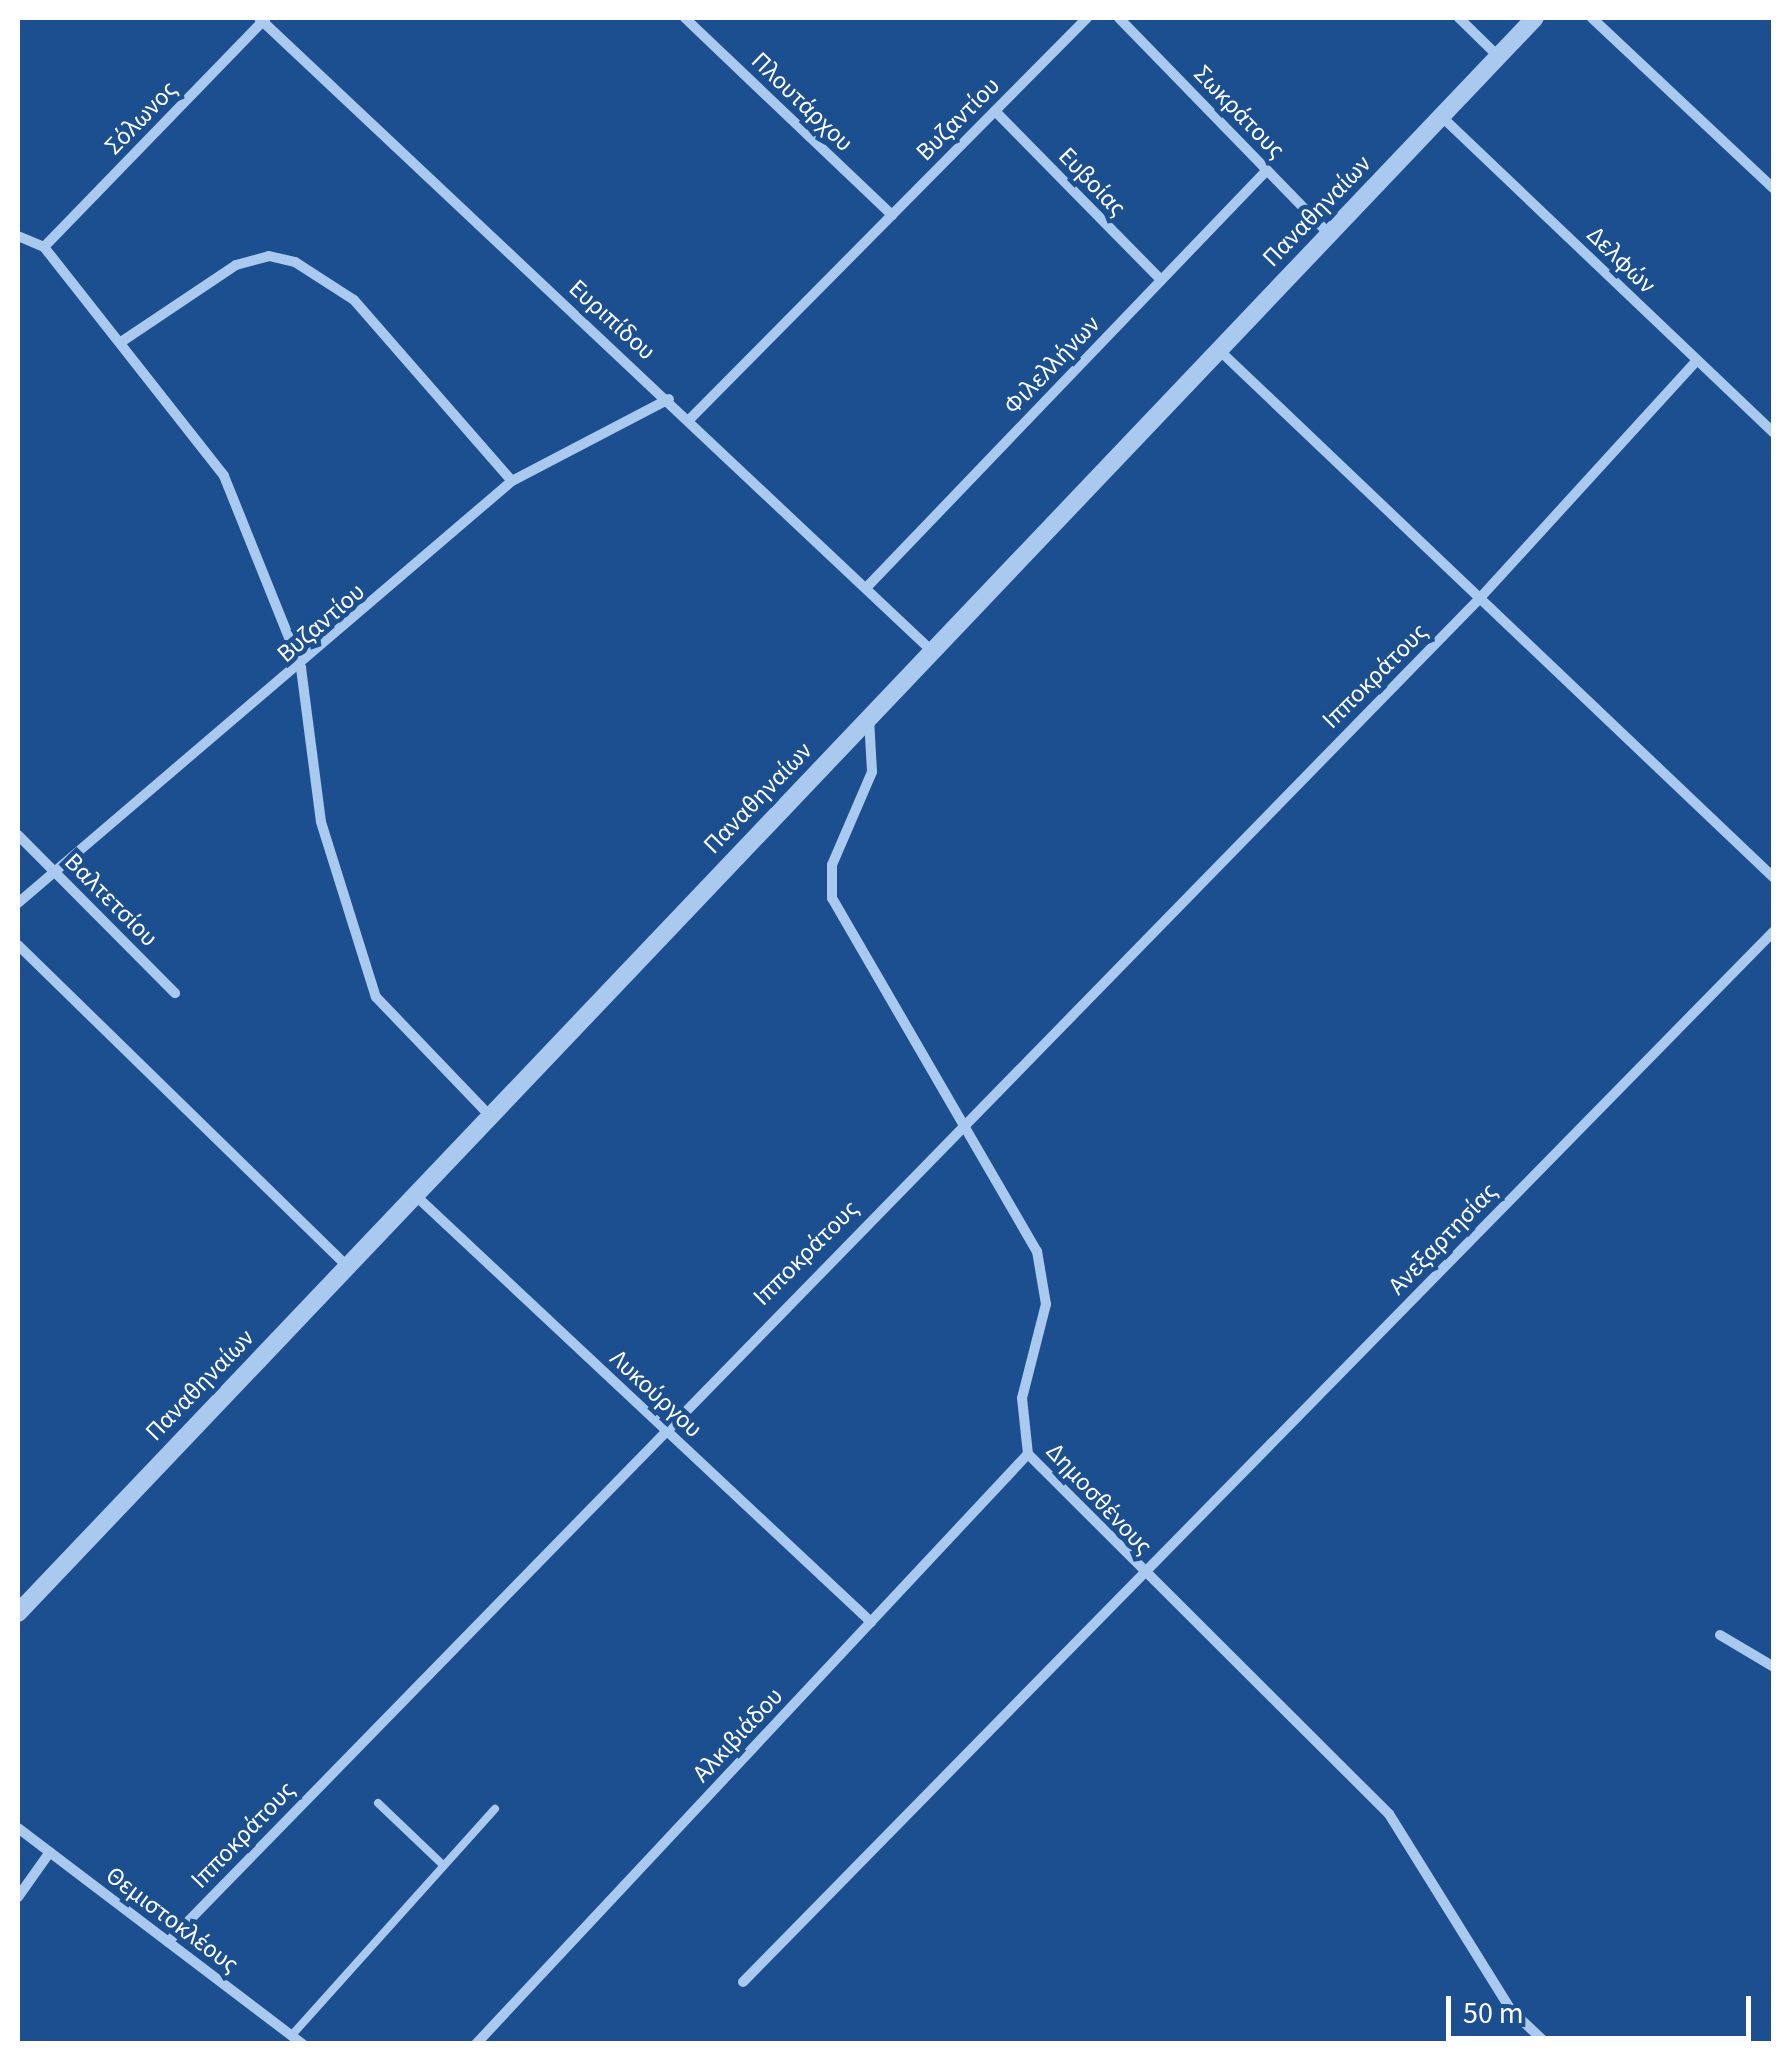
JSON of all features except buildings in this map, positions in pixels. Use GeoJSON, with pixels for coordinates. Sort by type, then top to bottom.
{"type":"FeatureCollection","features":[{"type":"Feature","properties":{"kind":"street","name":"Σόλωνος"},"geometry":{"type":"LineString","coordinates":[[44,247],[263,18]]}},
{"type":"Feature","properties":{"kind":"street","name":"Ευριπίδου"},"geometry":{"type":"LineString","coordinates":[[263,18],[932,651]]}},
{"type":"Feature","properties":{"kind":"street","name":"Πλουτάρχου"},"geometry":{"type":"LineString","coordinates":[[685,18],[892,215]]}},
{"type":"Feature","properties":{"kind":"street","name":"Βυζαντίου"},"geometry":{"type":"LineString","coordinates":[[689,420],[1088,18]]}},
{"type":"Feature","properties":{"kind":"street","name":"Σωκράτους"},"geometry":{"type":"LineString","coordinates":[[1119,18],[1330,234]]}},
{"type":"Feature","properties":{"kind":"street"},"geometry":{"type":"LineString","coordinates":[[1460,18],[1498,56]]}},
{"type":"Feature","properties":{"kind":"street","name":"Παναθηναίων"},"geometry":{"type":"LineString","coordinates":[[18,1613],[1536,18]]}},
{"type":"Feature","properties":{"kind":"street"},"geometry":{"type":"LineString","coordinates":[[1592,18],[1774,189]]}},
{"type":"Feature","properties":{"kind":"street","name":"Ευβοίας"},"geometry":{"type":"LineString","coordinates":[[995,111],[1161,280]]}},
{"type":"Feature","properties":{"kind":"street","name":"Δελφών"},"geometry":{"type":"LineString","coordinates":[[1441,116],[1774,433]]}},
{"type":"Feature","properties":{"kind":"street","name":"Φιλελλήνων"},"geometry":{"type":"LineString","coordinates":[[866,588],[1267,170]]}},
{"type":"Feature","properties":{"kind":"street"},"geometry":{"type":"LineString","coordinates":[[18,236],[44,247],[124,340],[224,476],[302,668],[320,822],[376,997],[490,1116]]}},
{"type":"Feature","properties":{"kind":"street"},"geometry":{"type":"LineString","coordinates":[[124,340],[236,265],[269,256],[295,262],[354,300],[512,481]]}},
{"type":"Feature","properties":{"kind":"street"},"geometry":{"type":"LineString","coordinates":[[1219,350],[1774,878]]}},
{"type":"Feature","properties":{"kind":"street","name":"Ιπποκράτους"},"geometry":{"type":"LineString","coordinates":[[168,1942],[662,1427],[1480,598],[1697,360]]}},
{"type":"Feature","properties":{"kind":"street","name":"Βυζαντίου"},"geometry":{"type":"LineString","coordinates":[[18,903],[51,868],[302,668],[512,481],[669,399]]}},
{"type":"Feature","properties":{"kind":"street","name":"Δημοσθένους"},"geometry":{"type":"LineString","coordinates":[[869,718],[872,772],[834,860],[832,898],[1022,1217],[1043,1270],[1044,1324],[1022,1403],[1028,1454],[1141,1574],[1389,1814],[1511,2010],[1546,2044]]}},
{"type":"Feature","properties":{"kind":"street","name":"Βαλτετσίου"},"geometry":{"type":"LineString","coordinates":[[18,835],[175,993]]}},
{"type":"Feature","properties":{"kind":"street","name":"Ανεξαρτησίας"},"geometry":{"type":"LineString","coordinates":[[743,1982],[1774,930]]}},
{"type":"Feature","properties":{"kind":"street"},"geometry":{"type":"LineString","coordinates":[[18,945],[347,1266]]}},
{"type":"Feature","properties":{"kind":"street","name":"Λυκούργου"},"geometry":{"type":"LineString","coordinates":[[415,1195],[871,1622]]}},
{"type":"Feature","properties":{"kind":"street","name":"Αλκιβιάδου"},"geometry":{"type":"LineString","coordinates":[[476,2044],[1028,1454]]}},
{"type":"Feature","properties":{"kind":"street"},"geometry":{"type":"LineString","coordinates":[[1720,1634],[1774,1667]]}},
{"type":"Feature","properties":{"kind":"street","name":"Θεμιστοκλέους"},"geometry":{"type":"LineString","coordinates":[[18,1828],[302,2044]]}},
{"type":"Feature","properties":{"kind":"street"},"geometry":{"type":"LineString","coordinates":[[18,1897],[50,1852]]}},
{"type":"Feature","properties":{"kind":"lane"},"geometry":{"type":"LineString","coordinates":[[378,1803],[443,1866]]}},
{"type":"Feature","properties":{"kind":"lane"},"geometry":{"type":"LineString","coordinates":[[292,2035],[495,1809]]}}]}
